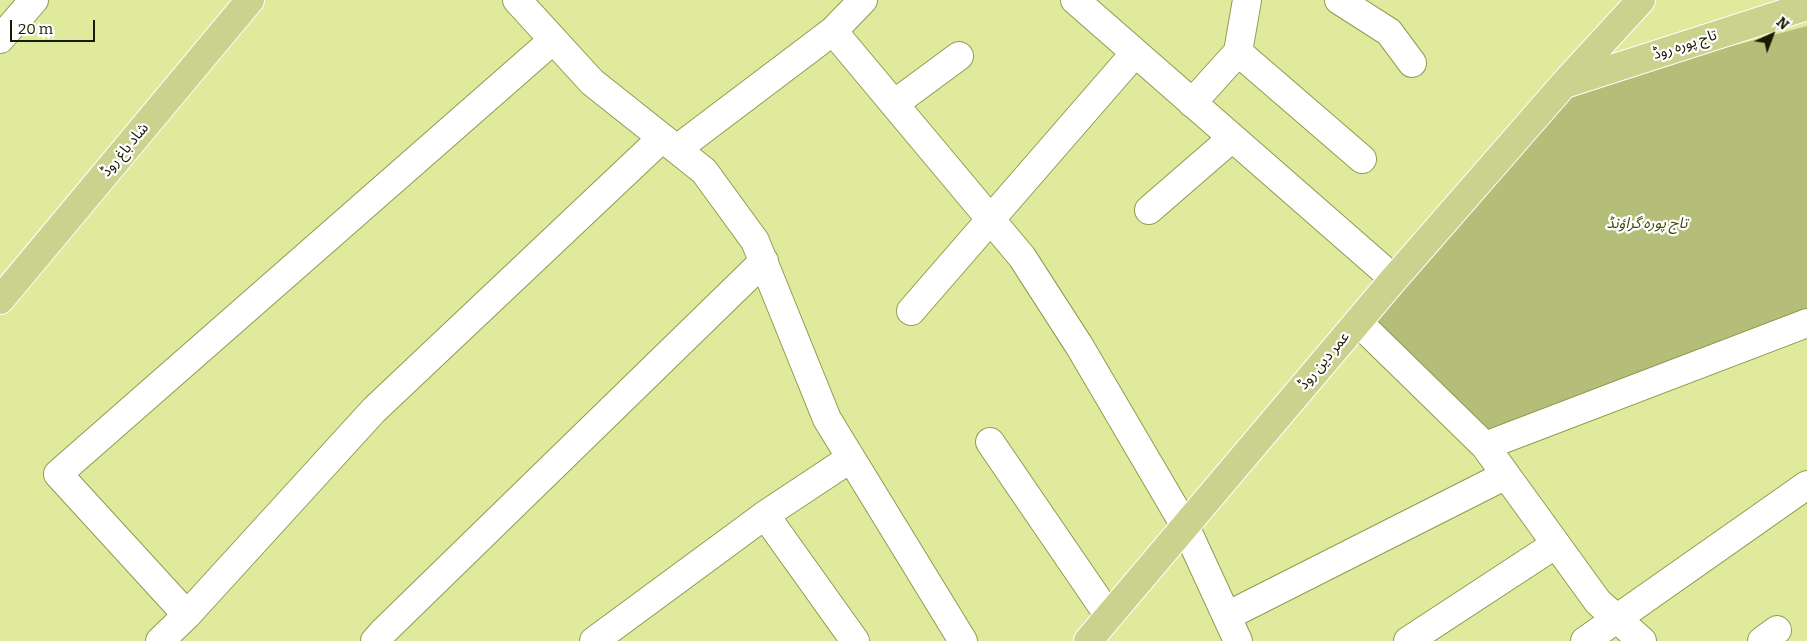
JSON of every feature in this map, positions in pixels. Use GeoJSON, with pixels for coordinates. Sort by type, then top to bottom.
{"type":"FeatureCollection","features":[{"type":"Feature","properties":{"kind":"main road","name":"شاد باغ روڈ"},"geometry":{"type":"LineString","coordinates":[[0,300],[250,0]]}},
{"type":"Feature","properties":{"kind":"main road","name":"عمر دین روڈ"},"geometry":{"type":"LineString","coordinates":[[1088,641],[1394,279],[1640,0]]}},
{"type":"Feature","properties":{"kind":"main road","name":"تاج پورہ روڈ"},"geometry":{"type":"LineString","coordinates":[[1564,84],[1807,6]]}},
{"type":"Feature","properties":{"kind":"street"},"geometry":{"type":"LineString","coordinates":[[0,39],[34,0]]}},
{"type":"Feature","properties":{"kind":"street"},"geometry":{"type":"LineString","coordinates":[[516,0],[592,82],[704,171],[756,241],[827,420],[963,641]]}},
{"type":"Feature","properties":{"kind":"street"},"geometry":{"type":"LineString","coordinates":[[160,641],[187,615],[374,410],[670,144],[833,31],[863,0]]}},
{"type":"Feature","properties":{"kind":"street"},"geometry":{"type":"LineString","coordinates":[[1075,0],[1394,279]]}},
{"type":"Feature","properties":{"kind":"street"},"geometry":{"type":"LineString","coordinates":[[1192,103],[1238,52],[1247,0]]}},
{"type":"Feature","properties":{"kind":"street"},"geometry":{"type":"LineString","coordinates":[[1339,0],[1389,32],[1412,63]]}},
{"type":"Feature","properties":{"kind":"street"},"geometry":{"type":"LineString","coordinates":[[833,31],[1022,257],[1080,346],[1185,526],[1238,641]]}},
{"type":"Feature","properties":{"kind":"street"},"geometry":{"type":"LineString","coordinates":[[187,615],[58,474],[553,40]]}},
{"type":"Feature","properties":{"kind":"street"},"geometry":{"type":"LineString","coordinates":[[1238,52],[1362,159]]}},
{"type":"Feature","properties":{"kind":"street"},"geometry":{"type":"LineString","coordinates":[[911,311],[1135,53]]}},
{"type":"Feature","properties":{"kind":"street"},"geometry":{"type":"LineString","coordinates":[[894,104],[959,56]]}},
{"type":"Feature","properties":{"kind":"street"},"geometry":{"type":"LineString","coordinates":[[1149,210],[1232,138]]}},
{"type":"Feature","properties":{"kind":"street"},"geometry":{"type":"LineString","coordinates":[[375,641],[382,632],[764,261]]}},
{"type":"Feature","properties":{"kind":"street"},"geometry":{"type":"LineString","coordinates":[[1358,322],[1486,446],[1598,602],[1642,641]]}},
{"type":"Feature","properties":{"kind":"street"},"geometry":{"type":"LineString","coordinates":[[1486,446],[1807,323]]}},
{"type":"Feature","properties":{"kind":"street"},"geometry":{"type":"LineString","coordinates":[[990,442],[1109,616]]}},
{"type":"Feature","properties":{"kind":"street"},"geometry":{"type":"LineString","coordinates":[[594,641],[765,515],[851,458]]}},
{"type":"Feature","properties":{"kind":"street"},"geometry":{"type":"LineString","coordinates":[[1227,616],[1506,474]]}},
{"type":"Feature","properties":{"kind":"street"},"geometry":{"type":"LineString","coordinates":[[1585,641],[1807,485]]}},
{"type":"Feature","properties":{"kind":"street"},"geometry":{"type":"LineString","coordinates":[[765,515],[856,641]]}},
{"type":"Feature","properties":{"kind":"street"},"geometry":{"type":"LineString","coordinates":[[1408,641],[1556,544]]}},
{"type":"Feature","properties":{"kind":"green space","name":"تاج پورہ گراؤنڈ"},"geometry":{"type":"Polygon","coordinates":[[[1807,26],[1807,323],[1485,446],[1358,322],[1566,90],[1807,26]]]}}]}
